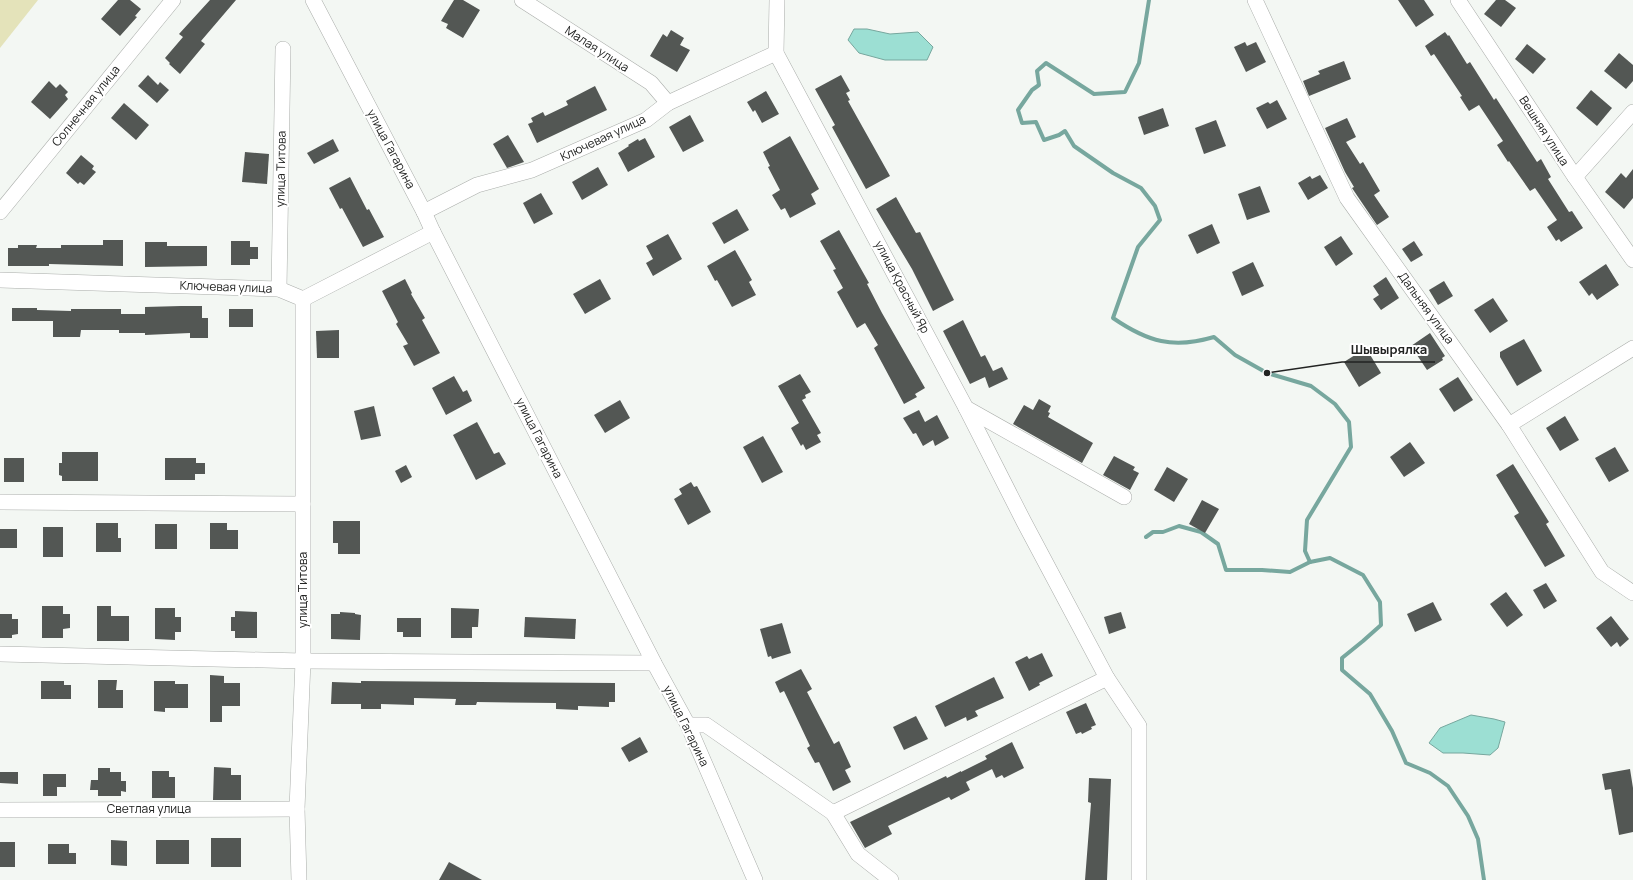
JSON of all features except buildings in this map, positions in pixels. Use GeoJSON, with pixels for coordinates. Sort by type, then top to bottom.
{"type":"FeatureCollection","features":[{"type":"Feature","properties":{"kind":"street","name":"Солнечная улица"},"geometry":{"type":"LineString","coordinates":[[0,212],[173,0]]}},
{"type":"Feature","properties":{"kind":"street","name":"улица Гагарина"},"geometry":{"type":"LineString","coordinates":[[313,0],[424,212],[654,663],[688,725],[755,880]]}},
{"type":"Feature","properties":{"kind":"street","name":"Малая улица"},"geometry":{"type":"LineString","coordinates":[[522,0],[651,83],[668,103]]}},
{"type":"Feature","properties":{"kind":"street","name":"улица Красный Яр"},"geometry":{"type":"LineString","coordinates":[[777,0],[776,52],[966,408],[1024,522],[1107,678],[1139,726],[1139,880]]}},
{"type":"Feature","properties":{"kind":"street","name":"Дальняя улица"},"geometry":{"type":"LineString","coordinates":[[1255,0],[1347,198],[1510,425],[1602,572],[1633,593]]}},
{"type":"Feature","properties":{"kind":"street","name":"Вешняя улица"},"geometry":{"type":"LineString","coordinates":[[1458,0],[1575,177],[1633,260]]}},
{"type":"Feature","properties":{"kind":"street","name":"улица Титова"},"geometry":{"type":"LineString","coordinates":[[279,288],[283,50]]}},
{"type":"Feature","properties":{"kind":"street","name":"Ключевая улица"},"geometry":{"type":"LineString","coordinates":[[424,212],[477,185],[532,170],[646,120],[668,103],[776,52]]}},
{"type":"Feature","properties":{"kind":"street"},"geometry":{"type":"LineString","coordinates":[[1575,177],[1633,112]]}},
{"type":"Feature","properties":{"kind":"street"},"geometry":{"type":"LineString","coordinates":[[303,299],[433,232]]}},
{"type":"Feature","properties":{"kind":"street","name":"Ключевая улица"},"geometry":{"type":"LineString","coordinates":[[0,280],[279,288],[303,299]]}},
{"type":"Feature","properties":{"kind":"street","name":"улица Титова"},"geometry":{"type":"LineString","coordinates":[[299,880],[297,809],[303,661],[303,299]]}},
{"type":"Feature","properties":{"kind":"street"},"geometry":{"type":"LineString","coordinates":[[1510,425],[1633,348]]}},
{"type":"Feature","properties":{"kind":"street"},"geometry":{"type":"LineString","coordinates":[[966,408],[1124,497]]}},
{"type":"Feature","properties":{"kind":"street"},"geometry":{"type":"LineString","coordinates":[[0,502],[303,504]]}},
{"type":"Feature","properties":{"kind":"street"},"geometry":{"type":"LineString","coordinates":[[0,654],[303,661],[654,663]]}},
{"type":"Feature","properties":{"kind":"street"},"geometry":{"type":"LineString","coordinates":[[833,813],[1107,678]]}},
{"type":"Feature","properties":{"kind":"street"},"geometry":{"type":"LineString","coordinates":[[688,725],[706,724],[833,813],[858,854],[891,880]]}},
{"type":"Feature","properties":{"kind":"street","name":"Светлая улица"},"geometry":{"type":"LineString","coordinates":[[0,810],[297,809]]}},
{"type":"Feature","properties":{"kind":"green space"},"geometry":{"type":"Polygon","coordinates":[[[0,0],[38,0],[0,48],[0,0]]]}},
{"type":"Feature","properties":{"kind":"water"},"geometry":{"type":"Polygon","coordinates":[[[854,29],[867,29],[890,34],[918,32],[933,47],[927,60],[885,60],[859,53],[848,40],[854,29]]]}},
{"type":"Feature","properties":{"kind":"water"},"geometry":{"type":"Polygon","coordinates":[[[1471,715],[1505,722],[1498,748],[1490,755],[1443,753],[1429,743],[1440,728],[1471,715]]]}},
{"type":"Feature","properties":{"kind":"waterway"},"geometry":{"type":"LineString","coordinates":[[1149,0],[1139,63],[1125,92],[1094,94],[1046,63],[1037,71],[1039,85],[1032,90],[1018,110],[1022,123],[1036,122],[1044,140],[1059,135],[1065,131],[1074,146],[1113,173],[1141,188],[1155,206],[1160,220],[1138,247],[1113,318],[1138,333],[1161,341],[1173,343],[1199,341],[1214,337],[1235,355],[1267,373],[1311,386],[1335,404],[1349,422],[1351,447],[1307,520],[1305,551],[1310,562],[1330,558],[1363,575],[1380,602],[1381,625],[1342,658],[1342,670],[1370,694],[1392,731],[1406,763],[1430,773],[1448,786],[1468,816],[1478,839],[1484,880]]}},
{"type":"Feature","properties":{"kind":"waterway"},"geometry":{"type":"LineString","coordinates":[[1146,537],[1153,532],[1163,532],[1179,526],[1201,532],[1218,544],[1226,570],[1290,572],[1310,562]]}},
{"type":"Feature","properties":{"kind":"place","name":"Шывырялка"},"geometry":{"type":"Point","coordinates":[1267,373]}}]}
